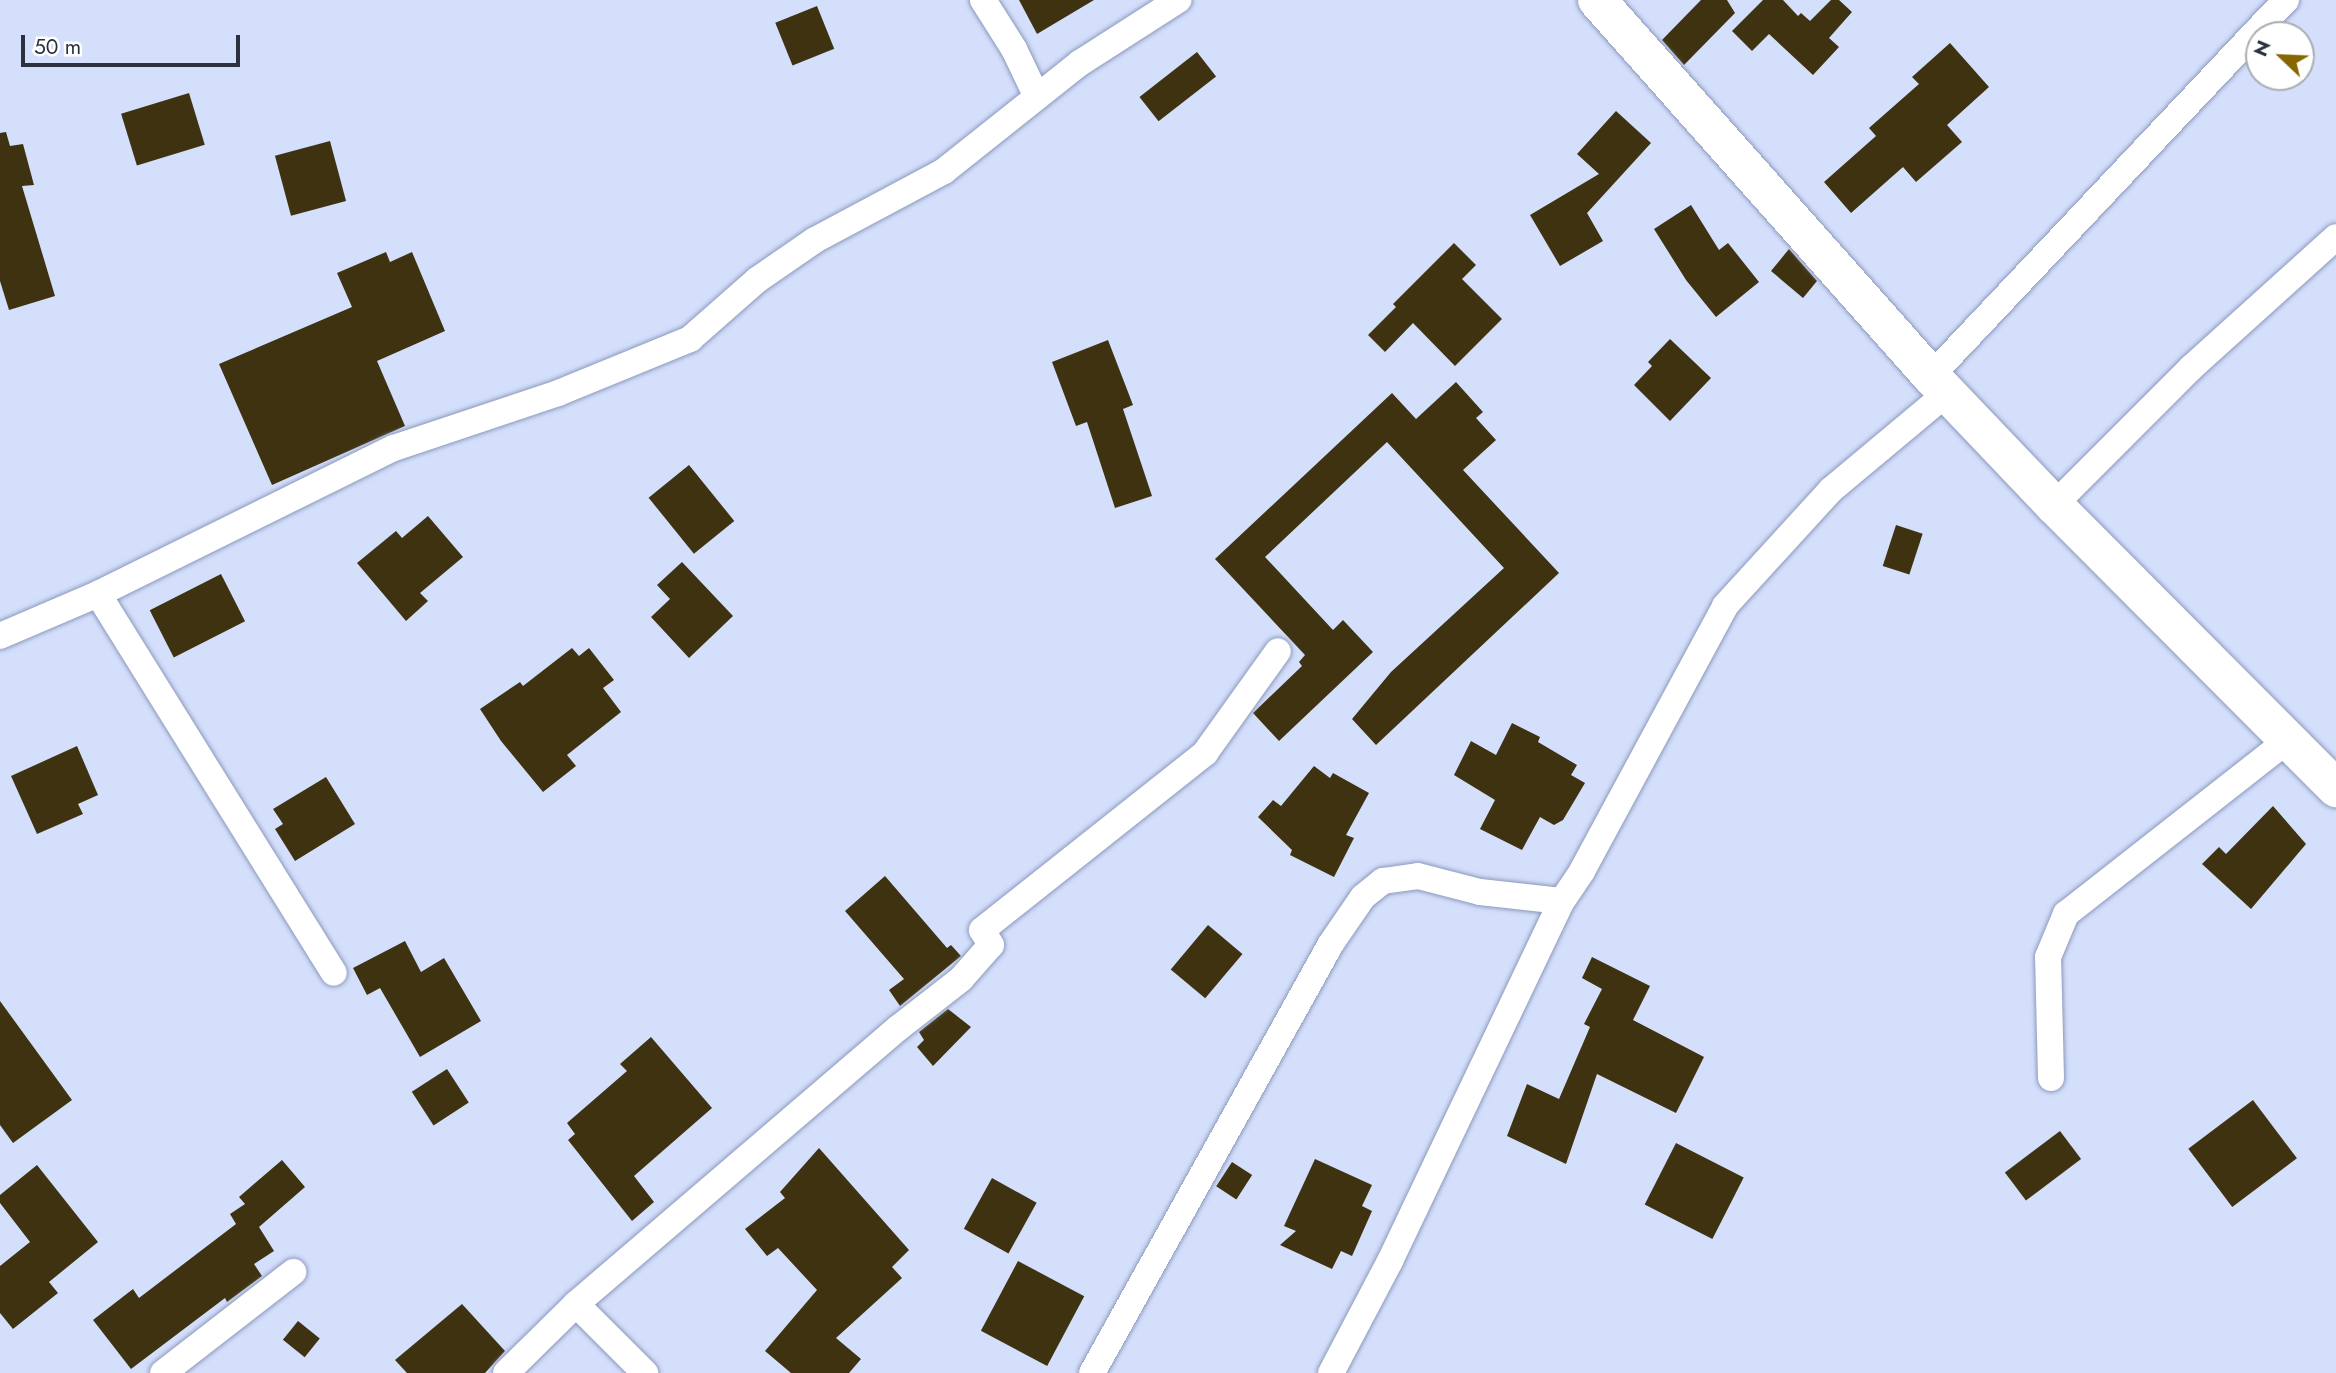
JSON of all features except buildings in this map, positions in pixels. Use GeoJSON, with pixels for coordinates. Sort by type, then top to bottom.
{"type":"FeatureCollection","features":[{"type":"Feature","properties":{"kind":"street"},"geometry":{"type":"LineString","coordinates":[[983,0],[1014,49],[1037,97]]}},
{"type":"Feature","properties":{"kind":"street"},"geometry":{"type":"LineString","coordinates":[[0,636],[98,594],[394,448],[558,393],[690,339],[757,280],[815,240],[944,171],[1080,63],[1178,0]]}},
{"type":"Feature","properties":{"kind":"street"},"geometry":{"type":"LineString","coordinates":[[1597,0],[1939,384],[2054,506],[2336,788]]}},
{"type":"Feature","properties":{"kind":"street"},"geometry":{"type":"LineString","coordinates":[[1331,1373],[1390,1261],[1562,901],[1582,871],[1725,606],[1831,490],[1939,384],[2286,0]]}},
{"type":"Feature","properties":{"kind":"street"},"geometry":{"type":"LineString","coordinates":[[2054,506],[2191,368],[2336,237]]}},
{"type":"Feature","properties":{"kind":"street"},"geometry":{"type":"LineString","coordinates":[[98,594],[334,973]]}},
{"type":"Feature","properties":{"kind":"street"},"geometry":{"type":"LineString","coordinates":[[506,1373],[576,1304],[897,1029],[961,979],[991,946],[982,930],[1205,753],[1278,651]]}},
{"type":"Feature","properties":{"kind":"street"},"geometry":{"type":"LineString","coordinates":[[2051,1078],[2048,957],[2066,914],[2288,740]]}},
{"type":"Feature","properties":{"kind":"street"},"geometry":{"type":"LineString","coordinates":[[1092,1373],[1331,945],[1363,897],[1383,881],[1418,876],[1480,892],[1562,901]]}},
{"type":"Feature","properties":{"kind":"street"},"geometry":{"type":"LineString","coordinates":[[163,1373],[293,1272]]}},
{"type":"Feature","properties":{"kind":"street"},"geometry":{"type":"LineString","coordinates":[[576,1304],[645,1373]]}}]}
